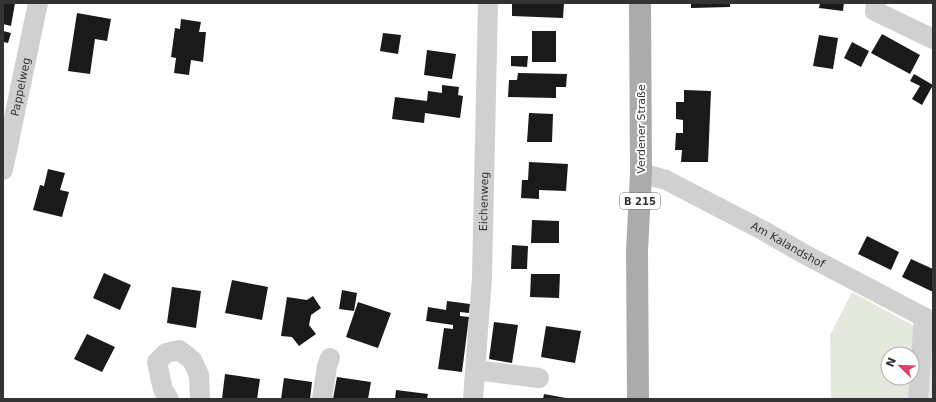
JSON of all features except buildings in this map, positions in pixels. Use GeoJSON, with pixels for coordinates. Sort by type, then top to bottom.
{"type":"FeatureCollection","features":[{"type":"Feature","properties":{"kind":"main road","name":"Verdener Straße"},"geometry":{"type":"LineString","coordinates":[[638,399],[637,251],[642,173],[640,3]]}},
{"type":"Feature","properties":{"kind":"street","name":"Pappelweg"},"geometry":{"type":"LineString","coordinates":[[3,170],[38,3]]}},
{"type":"Feature","properties":{"kind":"street","name":"Eichenweg"},"geometry":{"type":"LineString","coordinates":[[473,399],[482,277],[488,3]]}},
{"type":"Feature","properties":{"kind":"street"},"geometry":{"type":"LineString","coordinates":[[876,3],[875,11],[933,39]]}},
{"type":"Feature","properties":{"kind":"street","name":"Am Kalandshof"},"geometry":{"type":"LineString","coordinates":[[642,173],[666,180],[764,230],[804,254],[928,320]]}},
{"type":"Feature","properties":{"kind":"street"},"geometry":{"type":"LineString","coordinates":[[918,399],[928,320]]}},
{"type":"Feature","properties":{"kind":"street"},"geometry":{"type":"LineString","coordinates":[[169,399],[163,390],[157,362],[166,353],[179,350],[192,360],[199,375],[200,399]]}},
{"type":"Feature","properties":{"kind":"street"},"geometry":{"type":"LineString","coordinates":[[322,399],[327,366],[330,358]]}},
{"type":"Feature","properties":{"kind":"street"},"geometry":{"type":"LineString","coordinates":[[475,370],[539,378]]}},
{"type":"Feature","properties":{"kind":"shaded area"},"geometry":{"type":"Polygon","coordinates":[[[852,292],[933,336],[933,399],[831,399],[830,335],[852,292]]]}}]}
